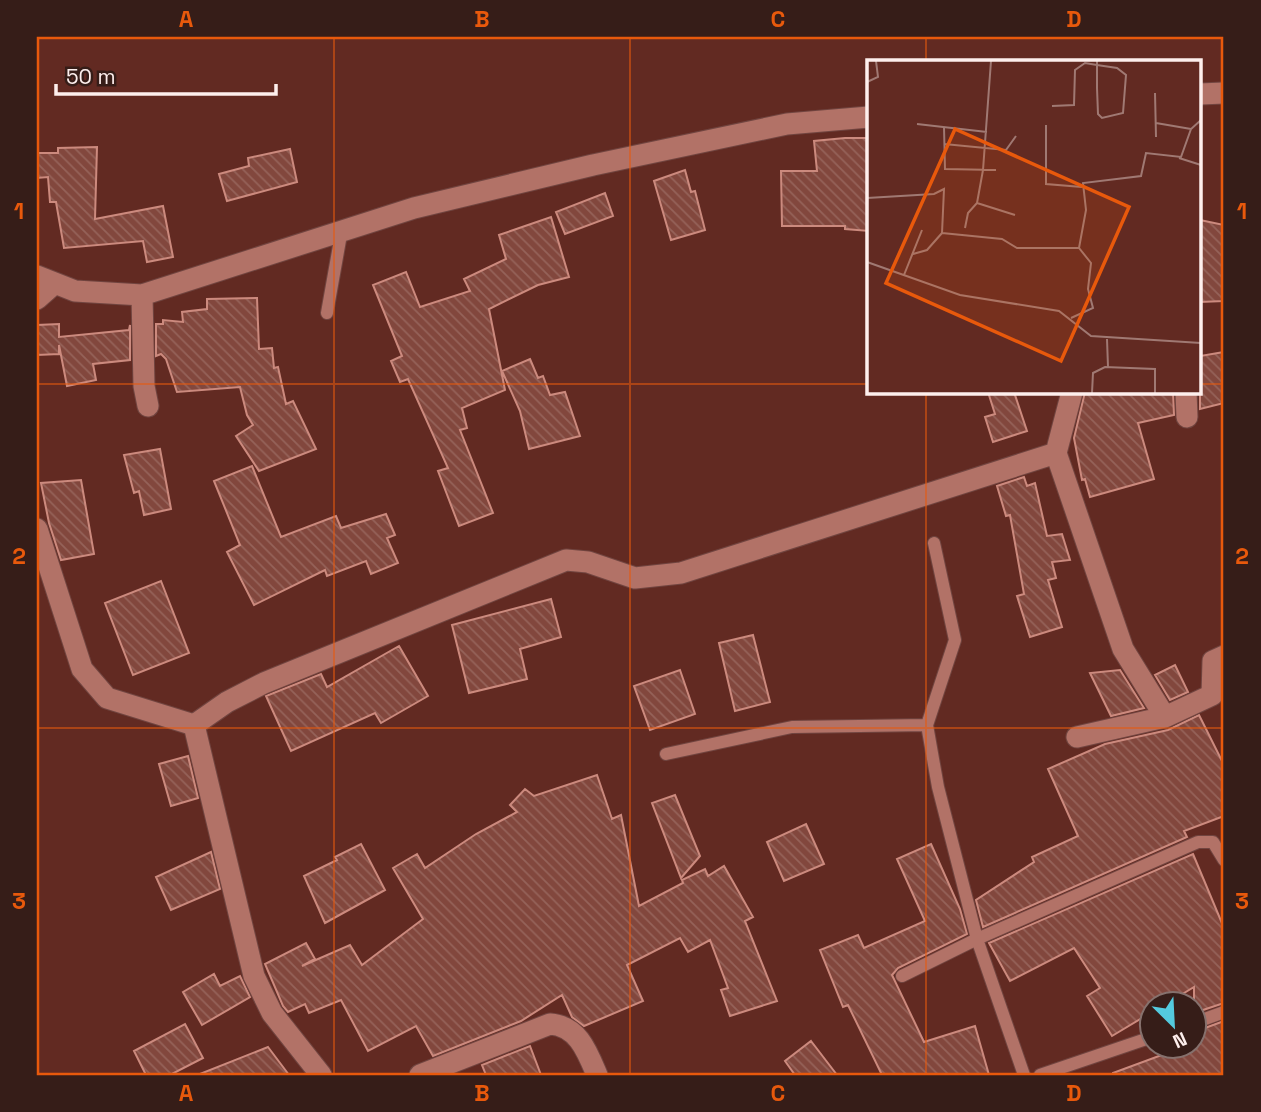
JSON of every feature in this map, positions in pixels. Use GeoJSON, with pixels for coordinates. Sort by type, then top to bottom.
{"type":"FeatureCollection","features":[{"type":"Feature","properties":{"kind":"street"},"geometry":{"type":"LineString","coordinates":[[1202,94],[1224,93]]}},
{"type":"Feature","properties":{"kind":"street"},"geometry":{"type":"LineString","coordinates":[[37,299],[45,280],[75,291],[142,295],[414,208],[787,124],[867,117]]}},
{"type":"Feature","properties":{"kind":"street"},"geometry":{"type":"LineString","coordinates":[[142,295],[144,386],[148,406]]}},
{"type":"Feature","properties":{"kind":"street"},"geometry":{"type":"LineString","coordinates":[[1071,394],[1056,453],[1123,649],[1165,718]]}},
{"type":"Feature","properties":{"kind":"street"},"geometry":{"type":"LineString","coordinates":[[1186,394],[1187,417]]}},
{"type":"Feature","properties":{"kind":"street"},"geometry":{"type":"LineString","coordinates":[[194,725],[227,702],[264,683],[566,560],[589,562],[635,578],[681,573],[1056,453]]}},
{"type":"Feature","properties":{"kind":"street"},"geometry":{"type":"LineString","coordinates":[[37,529],[82,669],[107,698],[194,725]]}},
{"type":"Feature","properties":{"kind":"street"},"geometry":{"type":"LineString","coordinates":[[1077,737],[1165,718],[1212,695],[1213,661],[1224,656]]}},
{"type":"Feature","properties":{"kind":"street"},"geometry":{"type":"LineString","coordinates":[[194,725],[254,976],[272,1013],[321,1075]]}},
{"type":"Feature","properties":{"kind":"street"},"geometry":{"type":"LineString","coordinates":[[420,1075],[550,1024],[564,1025],[576,1035],[597,1075]]}},
{"type":"Feature","properties":{"kind":"lane"},"geometry":{"type":"LineString","coordinates":[[327,313],[342,229]]}},
{"type":"Feature","properties":{"kind":"lane"},"geometry":{"type":"LineString","coordinates":[[934,542],[955,640],[927,725],[938,787],[977,939],[1024,1075]]}},
{"type":"Feature","properties":{"kind":"lane"},"geometry":{"type":"LineString","coordinates":[[666,754],[792,727],[927,725]]}},
{"type":"Feature","properties":{"kind":"lane"},"geometry":{"type":"LineString","coordinates":[[902,976],[977,939],[1198,842],[1213,842],[1224,860]]}},
{"type":"Feature","properties":{"kind":"lane"},"geometry":{"type":"LineString","coordinates":[[1040,1075],[1138,1042]]}},
{"type":"Feature","properties":{"kind":"building"},"geometry":{"type":"Polygon","coordinates":[[[867,138],[867,231],[845,229],[845,226],[782,226],[781,171],[817,171],[814,141],[867,138]]]}},
{"type":"Feature","properties":{"kind":"building"},"geometry":{"type":"Polygon","coordinates":[[[97,147],[95,219],[163,206],[173,257],[147,262],[143,241],[64,248],[56,202],[50,202],[48,177],[37,178],[37,153],[58,153],[58,148],[97,147]]]}},
{"type":"Feature","properties":{"kind":"building"},"geometry":{"type":"Polygon","coordinates":[[[290,149],[297,182],[227,201],[219,174],[249,166],[248,158],[290,149]]]}},
{"type":"Feature","properties":{"kind":"building"},"geometry":{"type":"Polygon","coordinates":[[[685,170],[691,192],[695,191],[705,230],[671,240],[654,181],[685,170]]]}},
{"type":"Feature","properties":{"kind":"building"},"geometry":{"type":"Polygon","coordinates":[[[605,193],[613,216],[565,234],[556,212],[605,193]]]}},
{"type":"Feature","properties":{"kind":"building"},"geometry":{"type":"Polygon","coordinates":[[[551,217],[569,277],[538,285],[489,309],[505,390],[462,408],[467,428],[460,430],[493,513],[459,526],[438,471],[448,468],[408,379],[400,382],[391,361],[402,356],[373,285],[406,272],[420,307],[470,291],[464,279],[506,259],[499,235],[551,217]]]}},
{"type":"Feature","properties":{"kind":"building"},"geometry":{"type":"Polygon","coordinates":[[[1202,220],[1224,225],[1224,301],[1202,302],[1202,220]]]}},
{"type":"Feature","properties":{"kind":"building"},"geometry":{"type":"Polygon","coordinates":[[[257,298],[259,349],[272,348],[274,368],[278,367],[286,404],[293,401],[316,449],[259,471],[236,436],[253,425],[247,415],[240,387],[177,392],[166,359],[161,354],[156,356],[156,324],[163,324],[163,320],[183,322],[182,312],[207,309],[207,299],[257,298]]]}},
{"type":"Feature","properties":{"kind":"building"},"geometry":{"type":"Polygon","coordinates":[[[59,324],[59,337],[129,330],[130,325],[130,360],[93,364],[96,380],[67,386],[59,345],[59,354],[37,355],[37,325],[59,324]]]}},
{"type":"Feature","properties":{"kind":"building"},"geometry":{"type":"Polygon","coordinates":[[[1224,352],[1224,403],[1200,409],[1202,394],[1202,356],[1224,352]]]}},
{"type":"Feature","properties":{"kind":"building"},"geometry":{"type":"Polygon","coordinates":[[[530,359],[538,378],[543,376],[550,395],[565,392],[580,436],[529,449],[520,411],[502,371],[530,359]]]}},
{"type":"Feature","properties":{"kind":"building"},"geometry":{"type":"Polygon","coordinates":[[[989,394],[1015,394],[1027,431],[993,442],[985,417],[995,414],[989,394]]]}},
{"type":"Feature","properties":{"kind":"building"},"geometry":{"type":"Polygon","coordinates":[[[1085,394],[1173,394],[1174,415],[1138,423],[1154,479],[1090,497],[1085,479],[1082,480],[1074,438],[1085,394]]]}},
{"type":"Feature","properties":{"kind":"building"},"geometry":{"type":"Polygon","coordinates":[[[160,449],[171,509],[144,515],[139,491],[134,493],[124,455],[160,449]]]}},
{"type":"Feature","properties":{"kind":"building"},"geometry":{"type":"Polygon","coordinates":[[[252,466],[281,537],[336,516],[341,528],[386,514],[395,535],[387,538],[398,563],[371,574],[366,561],[327,576],[325,570],[254,605],[227,552],[240,545],[214,481],[252,466]]]}},
{"type":"Feature","properties":{"kind":"building"},"geometry":{"type":"Polygon","coordinates":[[[1024,477],[1027,486],[1035,483],[1047,536],[1062,534],[1070,560],[1052,562],[1056,578],[1048,580],[1062,627],[1030,637],[1017,596],[1024,594],[1010,515],[1006,516],[997,486],[1024,477]]]}},
{"type":"Feature","properties":{"kind":"building"},"geometry":{"type":"Polygon","coordinates":[[[81,480],[94,554],[61,560],[49,523],[41,483],[81,480]]]}},
{"type":"Feature","properties":{"kind":"building"},"geometry":{"type":"Polygon","coordinates":[[[161,581],[189,653],[133,675],[105,603],[161,581]]]}},
{"type":"Feature","properties":{"kind":"building"},"geometry":{"type":"Polygon","coordinates":[[[551,599],[561,637],[520,649],[527,679],[469,693],[452,625],[551,599]]]}},
{"type":"Feature","properties":{"kind":"building"},"geometry":{"type":"Polygon","coordinates":[[[753,635],[770,702],[735,711],[719,643],[753,635]]]}},
{"type":"Feature","properties":{"kind":"building"},"geometry":{"type":"Polygon","coordinates":[[[399,646],[428,696],[381,723],[375,713],[291,751],[266,696],[321,674],[327,687],[399,646]]]}},
{"type":"Feature","properties":{"kind":"building"},"geometry":{"type":"Polygon","coordinates":[[[1175,665],[1188,692],[1170,700],[1155,675],[1175,665]]]}},
{"type":"Feature","properties":{"kind":"building"},"geometry":{"type":"Polygon","coordinates":[[[680,670],[695,714],[650,730],[634,686],[680,670]]]}},
{"type":"Feature","properties":{"kind":"building"},"geometry":{"type":"Polygon","coordinates":[[[1120,670],[1144,708],[1111,716],[1090,673],[1120,670]]]}},
{"type":"Feature","properties":{"kind":"building"},"geometry":{"type":"Polygon","coordinates":[[[1199,715],[1224,765],[1224,816],[1184,831],[1187,837],[983,927],[976,900],[1034,862],[1032,857],[1078,836],[1048,769],[1105,744],[1168,730],[1199,715]]]}},
{"type":"Feature","properties":{"kind":"building"},"geometry":{"type":"Polygon","coordinates":[[[188,756],[198,798],[171,806],[159,764],[188,756]]]}},
{"type":"Feature","properties":{"kind":"building"},"geometry":{"type":"Polygon","coordinates":[[[597,775],[612,819],[621,815],[639,906],[705,869],[708,876],[724,866],[753,917],[745,921],[777,1001],[730,1016],[721,990],[728,988],[710,940],[688,952],[680,938],[627,965],[643,1001],[584,1026],[572,1017],[562,995],[521,1021],[433,1056],[416,1026],[368,1051],[341,1000],[309,1013],[305,1004],[288,1012],[283,1006],[265,964],[306,943],[315,959],[302,966],[350,945],[362,965],[423,919],[393,868],[417,854],[425,868],[476,834],[517,812],[510,805],[525,789],[534,796],[597,775]]]}},
{"type":"Feature","properties":{"kind":"building"},"geometry":{"type":"Polygon","coordinates":[[[675,795],[700,856],[681,878],[652,803],[675,795]]]}},
{"type":"Feature","properties":{"kind":"building"},"geometry":{"type":"Polygon","coordinates":[[[806,824],[824,864],[784,881],[767,842],[806,824]]]}},
{"type":"Feature","properties":{"kind":"building"},"geometry":{"type":"Polygon","coordinates":[[[361,844],[385,890],[325,923],[304,876],[337,860],[335,857],[361,844]]]}},
{"type":"Feature","properties":{"kind":"building"},"geometry":{"type":"Polygon","coordinates":[[[931,844],[960,909],[967,934],[898,968],[892,975],[924,1042],[975,1026],[989,1075],[882,1075],[848,1005],[843,1007],[820,950],[858,935],[864,948],[925,921],[897,859],[931,844]]]}},
{"type":"Feature","properties":{"kind":"building"},"geometry":{"type":"Polygon","coordinates":[[[211,852],[220,889],[171,910],[156,877],[211,852]]]}},
{"type":"Feature","properties":{"kind":"building"},"geometry":{"type":"Polygon","coordinates":[[[1193,854],[1224,928],[1224,1003],[1208,1008],[1208,990],[1194,990],[1194,987],[1189,990],[1138,990],[1138,1020],[1112,1036],[1087,996],[1100,988],[1074,948],[1010,981],[989,943],[1193,854]]]}},
{"type":"Feature","properties":{"kind":"building"},"geometry":{"type":"Polygon","coordinates":[[[214,974],[220,986],[240,976],[250,997],[202,1025],[183,992],[214,974]]]}},
{"type":"Feature","properties":{"kind":"building"},"geometry":{"type":"Polygon","coordinates":[[[1224,1021],[1224,1075],[1113,1075],[1148,1060],[1208,1060],[1208,1027],[1224,1021]]]}},
{"type":"Feature","properties":{"kind":"building"},"geometry":{"type":"Polygon","coordinates":[[[185,1024],[203,1058],[170,1075],[146,1075],[134,1051],[185,1024]]]}},
{"type":"Feature","properties":{"kind":"building"},"geometry":{"type":"Polygon","coordinates":[[[811,1041],[837,1075],[795,1075],[785,1061],[811,1041]]]}},
{"type":"Feature","properties":{"kind":"building"},"geometry":{"type":"Polygon","coordinates":[[[530,1046],[541,1075],[486,1075],[482,1065],[530,1046]]]}},
{"type":"Feature","properties":{"kind":"building"},"geometry":{"type":"Polygon","coordinates":[[[268,1047],[289,1075],[200,1075],[200,1074],[268,1047]]]}}]}
